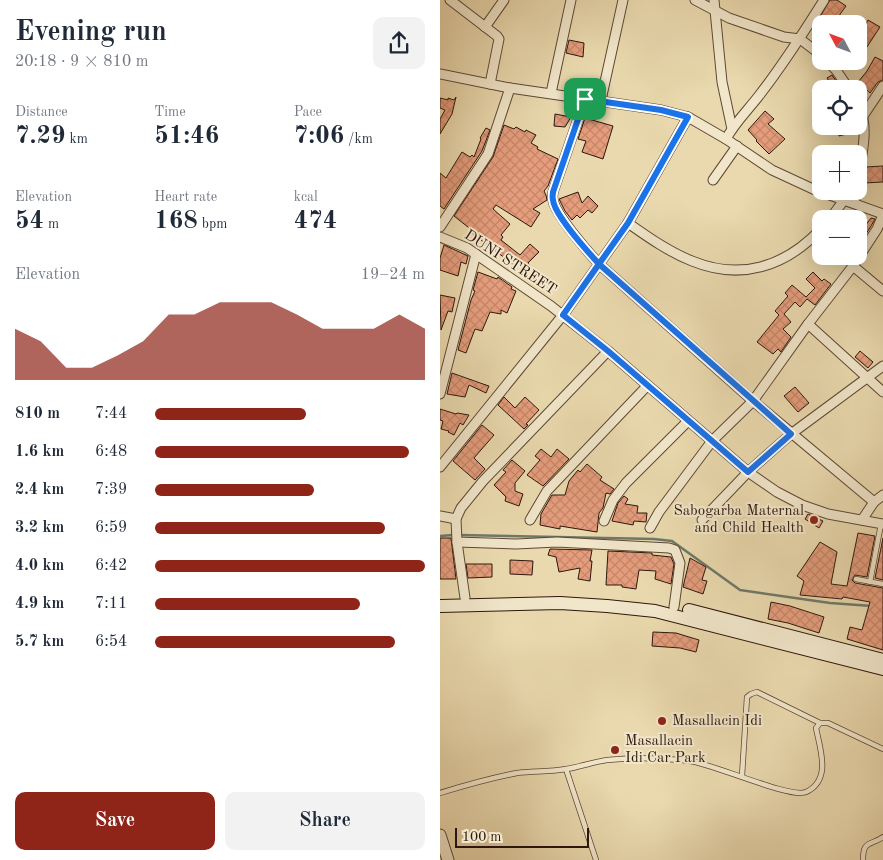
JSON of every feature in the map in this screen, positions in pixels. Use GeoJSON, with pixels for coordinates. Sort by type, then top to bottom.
{"type":"FeatureCollection","features":[{"type":"Feature","properties":{"kind":"main road"},"geometry":{"type":"LineString","coordinates":[[440,598],[589,597],[642,602],[674,607],[883,660]]}},
{"type":"Feature","properties":{"kind":"main road"},"geometry":{"type":"LineString","coordinates":[[440,606],[560,603],[655,611],[883,669]]}},
{"type":"Feature","properties":{"kind":"street"},"geometry":{"type":"LineString","coordinates":[[450,0],[497,36],[499,42],[490,84]]}},
{"type":"Feature","properties":{"kind":"street"},"geometry":{"type":"LineString","coordinates":[[486,27],[504,0]]}},
{"type":"Feature","properties":{"kind":"street"},"geometry":{"type":"LineString","coordinates":[[551,93],[571,0]]}},
{"type":"Feature","properties":{"kind":"street"},"geometry":{"type":"LineString","coordinates":[[601,100],[623,0]]}},
{"type":"Feature","properties":{"kind":"street"},"geometry":{"type":"LineString","coordinates":[[695,0],[729,18],[784,37],[800,39],[812,48]]}},
{"type":"Feature","properties":{"kind":"street"},"geometry":{"type":"LineString","coordinates":[[714,0],[722,82],[732,129]]}},
{"type":"Feature","properties":{"kind":"street"},"geometry":{"type":"LineString","coordinates":[[726,139],[800,39],[824,0]]}},
{"type":"Feature","properties":{"kind":"street"},"geometry":{"type":"LineString","coordinates":[[440,74],[510,88],[661,110],[688,117],[726,139],[772,170],[812,189]]}},
{"type":"Feature","properties":{"kind":"street"},"geometry":{"type":"LineString","coordinates":[[867,111],[883,86]]}},
{"type":"Feature","properties":{"kind":"street"},"geometry":{"type":"LineString","coordinates":[[440,227],[488,154],[510,88]]}},
{"type":"Feature","properties":{"kind":"street"},"geometry":{"type":"LineString","coordinates":[[585,99],[553,192],[552,200],[556,209],[585,249],[599,264],[791,434],[874,502]]}},
{"type":"Feature","properties":{"kind":"street"},"geometry":{"type":"LineString","coordinates":[[440,467],[563,315],[628,223],[688,117]]}},
{"type":"Feature","properties":{"kind":"street"},"geometry":{"type":"LineString","coordinates":[[713,180],[737,146]]}},
{"type":"Feature","properties":{"kind":"street"},"geometry":{"type":"LineString","coordinates":[[650,528],[659,512],[712,441],[753,401],[808,324],[853,266],[877,229],[883,215],[844,200],[837,210]]}},
{"type":"Feature","properties":{"kind":"street"},"geometry":{"type":"LineString","coordinates":[[628,223],[656,242],[692,261],[719,268],[743,271],[767,266],[795,252],[812,239]]}},
{"type":"Feature","properties":{"kind":"street","name":"DUNI STREET"},"geometry":{"type":"LineString","coordinates":[[440,237],[467,248],[563,315],[608,351],[748,472],[777,492],[802,505],[828,514],[882,524]]}},
{"type":"Feature","properties":{"kind":"street"},"geometry":{"type":"LineString","coordinates":[[440,394],[476,254]]}},
{"type":"Feature","properties":{"kind":"street"},"geometry":{"type":"LineString","coordinates":[[853,266],[883,291]]}},
{"type":"Feature","properties":{"kind":"street"},"geometry":{"type":"LineString","coordinates":[[808,324],[883,392]]}},
{"type":"Feature","properties":{"kind":"street"},"geometry":{"type":"LineString","coordinates":[[464,598],[456,519],[461,508],[483,481],[608,351]]}},
{"type":"Feature","properties":{"kind":"street"},"geometry":{"type":"LineString","coordinates":[[702,520],[748,472],[791,434],[883,366]]}},
{"type":"Feature","properties":{"kind":"street"},"geometry":{"type":"LineString","coordinates":[[530,520],[547,490],[647,386]]}},
{"type":"Feature","properties":{"kind":"street"},"geometry":{"type":"LineString","coordinates":[[604,521],[613,500],[626,483],[688,421]]}},
{"type":"Feature","properties":{"kind":"street"},"geometry":{"type":"LineString","coordinates":[[862,520],[874,502],[883,495]]}},
{"type":"Feature","properties":{"kind":"street"},"geometry":{"type":"LineString","coordinates":[[440,516],[456,519]]}},
{"type":"Feature","properties":{"kind":"street"},"geometry":{"type":"LineString","coordinates":[[457,542],[516,544],[557,542],[669,548],[674,550],[680,563],[674,607]]}},
{"type":"Feature","properties":{"kind":"street"},"geometry":{"type":"LineString","coordinates":[[440,836],[448,860]]}},
{"type":"Feature","properties":{"kind":"lane"},"geometry":{"type":"LineString","coordinates":[[870,582],[882,524]]}},
{"type":"Feature","properties":{"kind":"lane"},"geometry":{"type":"LineString","coordinates":[[856,580],[883,584]]}},
{"type":"Feature","properties":{"kind":"lane"},"geometry":{"type":"LineString","coordinates":[[742,776],[747,697],[757,692],[820,723],[828,723],[883,749]]}},
{"type":"Feature","properties":{"kind":"lane"},"geometry":{"type":"LineString","coordinates":[[440,792],[490,778],[519,773],[566,769],[606,760],[656,758],[692,761],[793,793],[804,793],[817,784],[823,772],[816,728],[820,723]]}},
{"type":"Feature","properties":{"kind":"lane"},"geometry":{"type":"LineString","coordinates":[[566,769],[596,860]]}},
{"type":"Feature","properties":{"kind":"lane"},"geometry":{"type":"LineString","coordinates":[[863,860],[865,846],[883,837]]}},
{"type":"Feature","properties":{"kind":"building"},"geometry":{"type":"Polygon","coordinates":[[[830,0],[837,0],[846,6],[840,15],[821,15],[830,0]]]}},
{"type":"Feature","properties":{"kind":"building"},"geometry":{"type":"Polygon","coordinates":[[[868,20],[880,27],[868,45],[868,20]]]}},
{"type":"Feature","properties":{"kind":"building"},"geometry":{"type":"Polygon","coordinates":[[[569,40],[584,43],[583,57],[566,53],[569,40]]]}},
{"type":"Feature","properties":{"kind":"building"},"geometry":{"type":"Polygon","coordinates":[[[875,57],[883,61],[883,80],[878,82],[870,93],[867,90],[867,80],[860,80],[875,57]]]}},
{"type":"Feature","properties":{"kind":"building"},"geometry":{"type":"Polygon","coordinates":[[[832,75],[835,80],[828,80],[827,78],[832,75]]]}},
{"type":"Feature","properties":{"kind":"building"},"geometry":{"type":"Polygon","coordinates":[[[456,97],[452,114],[440,134],[440,119],[445,110],[440,108],[440,98],[454,100],[456,97]]]}},
{"type":"Feature","properties":{"kind":"building"},"geometry":{"type":"Polygon","coordinates":[[[765,111],[774,119],[768,124],[785,139],[769,154],[748,130],[765,111]]]}},
{"type":"Feature","properties":{"kind":"building"},"geometry":{"type":"Polygon","coordinates":[[[555,114],[571,117],[565,127],[554,126],[555,114]]]}},
{"type":"Feature","properties":{"kind":"building"},"geometry":{"type":"Polygon","coordinates":[[[585,118],[613,126],[603,159],[582,152],[586,141],[578,139],[585,118]]]}},
{"type":"Feature","properties":{"kind":"building"},"geometry":{"type":"Polygon","coordinates":[[[504,125],[514,129],[516,127],[525,132],[526,130],[536,135],[531,143],[538,147],[537,149],[558,159],[548,186],[544,191],[547,200],[533,209],[540,213],[531,227],[496,205],[493,209],[510,224],[501,235],[503,237],[501,240],[520,255],[530,244],[539,252],[528,263],[529,265],[524,271],[514,262],[513,264],[482,241],[454,216],[493,157],[504,125]]]}},
{"type":"Feature","properties":{"kind":"building"},"geometry":{"type":"Polygon","coordinates":[[[486,128],[490,130],[482,151],[444,209],[440,206],[440,173],[446,178],[462,152],[470,157],[472,155],[474,157],[480,138],[486,128]]]}},
{"type":"Feature","properties":{"kind":"building"},"geometry":{"type":"Polygon","coordinates":[[[883,166],[883,182],[867,183],[867,167],[883,166]]]}},
{"type":"Feature","properties":{"kind":"building"},"geometry":{"type":"Polygon","coordinates":[[[578,192],[582,203],[588,196],[598,206],[592,213],[588,210],[580,218],[577,215],[572,220],[559,199],[578,192]]]}},
{"type":"Feature","properties":{"kind":"building"},"geometry":{"type":"Polygon","coordinates":[[[871,218],[875,219],[867,232],[867,223],[871,218]]]}},
{"type":"Feature","properties":{"kind":"building"},"geometry":{"type":"Polygon","coordinates":[[[444,245],[468,256],[466,264],[461,262],[458,276],[440,270],[440,258],[444,245]]]}},
{"type":"Feature","properties":{"kind":"building"},"geometry":{"type":"Polygon","coordinates":[[[478,272],[497,279],[498,277],[516,291],[507,313],[501,310],[501,314],[490,312],[482,331],[475,329],[466,353],[458,350],[475,291],[473,290],[478,272]]]}},
{"type":"Feature","properties":{"kind":"building"},"geometry":{"type":"Polygon","coordinates":[[[813,272],[822,281],[824,279],[831,284],[815,305],[807,299],[800,307],[795,302],[784,314],[791,322],[783,329],[791,337],[781,352],[778,349],[773,354],[757,342],[779,315],[775,311],[788,296],[785,293],[792,285],[806,297],[815,288],[806,279],[813,272]]]}},
{"type":"Feature","properties":{"kind":"building"},"geometry":{"type":"Polygon","coordinates":[[[440,295],[455,298],[452,312],[448,311],[441,330],[440,295]]]}},
{"type":"Feature","properties":{"kind":"building"},"geometry":{"type":"Polygon","coordinates":[[[860,351],[873,362],[868,368],[855,357],[860,351]]]}},
{"type":"Feature","properties":{"kind":"building"},"geometry":{"type":"Polygon","coordinates":[[[452,373],[489,386],[486,393],[469,385],[465,397],[447,394],[452,373]]]}},
{"type":"Feature","properties":{"kind":"building"},"geometry":{"type":"Polygon","coordinates":[[[795,387],[809,403],[798,412],[784,396],[795,387]]]}},
{"type":"Feature","properties":{"kind":"building"},"geometry":{"type":"Polygon","coordinates":[[[504,397],[515,408],[525,397],[539,410],[526,424],[528,425],[524,429],[498,405],[504,397]]]}},
{"type":"Feature","properties":{"kind":"building"},"geometry":{"type":"Polygon","coordinates":[[[440,409],[456,414],[469,415],[463,425],[460,423],[454,435],[449,431],[441,429],[443,421],[440,420],[440,409]]]}},
{"type":"Feature","properties":{"kind":"building"},"geometry":{"type":"Polygon","coordinates":[[[482,425],[494,435],[474,458],[485,469],[475,480],[453,461],[482,425]]]}},
{"type":"Feature","properties":{"kind":"building"},"geometry":{"type":"Polygon","coordinates":[[[541,449],[551,457],[557,449],[569,459],[543,486],[527,475],[540,460],[535,456],[541,449]]]}},
{"type":"Feature","properties":{"kind":"building"},"geometry":{"type":"Polygon","coordinates":[[[512,460],[525,471],[515,483],[515,491],[523,494],[519,506],[505,501],[506,497],[494,485],[506,472],[503,470],[512,460]]]}},
{"type":"Feature","properties":{"kind":"building"},"geometry":{"type":"Polygon","coordinates":[[[587,464],[602,477],[600,480],[614,489],[610,494],[606,493],[603,508],[599,513],[597,532],[560,526],[560,529],[540,525],[541,514],[552,495],[565,495],[569,481],[578,470],[580,472],[587,464]]]}},
{"type":"Feature","properties":{"kind":"building"},"geometry":{"type":"Polygon","coordinates":[[[624,496],[628,499],[625,504],[638,506],[637,513],[647,513],[646,522],[634,521],[633,525],[612,521],[618,503],[624,496]]]}},
{"type":"Feature","properties":{"kind":"building","name":"Sabogarba Maternal and Child Health"},"geometry":{"type":"Polygon","coordinates":[[[808,514],[823,521],[819,528],[805,519],[808,514]]]}},
{"type":"Feature","properties":{"kind":"building"},"geometry":{"type":"Polygon","coordinates":[[[858,533],[875,536],[867,577],[855,575],[852,580],[855,583],[883,588],[883,650],[847,639],[850,627],[862,630],[870,602],[843,597],[842,599],[800,595],[804,581],[797,576],[820,542],[837,552],[831,584],[847,586],[858,533]]]}},
{"type":"Feature","properties":{"kind":"building"},"geometry":{"type":"Polygon","coordinates":[[[440,538],[451,538],[456,579],[440,579],[440,538]]]}},
{"type":"Feature","properties":{"kind":"building"},"geometry":{"type":"Polygon","coordinates":[[[883,538],[883,580],[875,578],[883,538]]]}},
{"type":"Feature","properties":{"kind":"building"},"geometry":{"type":"Polygon","coordinates":[[[550,549],[592,550],[590,581],[578,579],[580,568],[559,572],[556,557],[548,555],[550,549]]]}},
{"type":"Feature","properties":{"kind":"building"},"geometry":{"type":"Polygon","coordinates":[[[608,551],[652,553],[652,555],[671,557],[674,564],[671,584],[655,579],[656,571],[639,570],[636,589],[622,587],[622,585],[606,585],[608,551]]]}},
{"type":"Feature","properties":{"kind":"building"},"geometry":{"type":"Polygon","coordinates":[[[690,558],[706,567],[702,580],[707,581],[703,594],[683,587],[690,558]]]}},
{"type":"Feature","properties":{"kind":"building"},"geometry":{"type":"Polygon","coordinates":[[[510,560],[533,561],[532,575],[510,574],[510,560]]]}},
{"type":"Feature","properties":{"kind":"building"},"geometry":{"type":"Polygon","coordinates":[[[466,564],[492,564],[492,577],[468,578],[466,564]]]}},
{"type":"Feature","properties":{"kind":"building"},"geometry":{"type":"Polygon","coordinates":[[[771,602],[824,617],[819,633],[768,619],[771,602]]]}},
{"type":"Feature","properties":{"kind":"building"},"geometry":{"type":"Polygon","coordinates":[[[653,632],[676,633],[699,640],[696,652],[680,648],[652,646],[653,632]]]}},
{"type":"Feature","properties":{"kind":"waterway"},"geometry":{"type":"LineString","coordinates":[[440,536],[453,535]]}},
{"type":"Feature","properties":{"kind":"waterway"},"geometry":{"type":"LineString","coordinates":[[459,535],[672,541],[740,590],[830,603],[872,606]]}},
{"type":"Feature","properties":{"kind":"place","name":"Sabogarba Maternal and Child Health"},"geometry":{"type":"Point","coordinates":[814,520]}},
{"type":"Feature","properties":{"kind":"place","name":"Masallacin Idi"},"geometry":{"type":"Point","coordinates":[662,721]}},
{"type":"Feature","properties":{"kind":"place","name":"Masallacin Idi Car Park"},"geometry":{"type":"Point","coordinates":[615,750]}},
{"type":"Feature","properties":{"kind":"route"},"geometry":{"type":"LineString","coordinates":[[585,99],[553,192],[552,200],[556,209],[585,249],[599,264],[563,315],[588,334],[748,472],[791,434],[599,264],[628,223],[688,117],[661,110],[585,99]]}}]}
